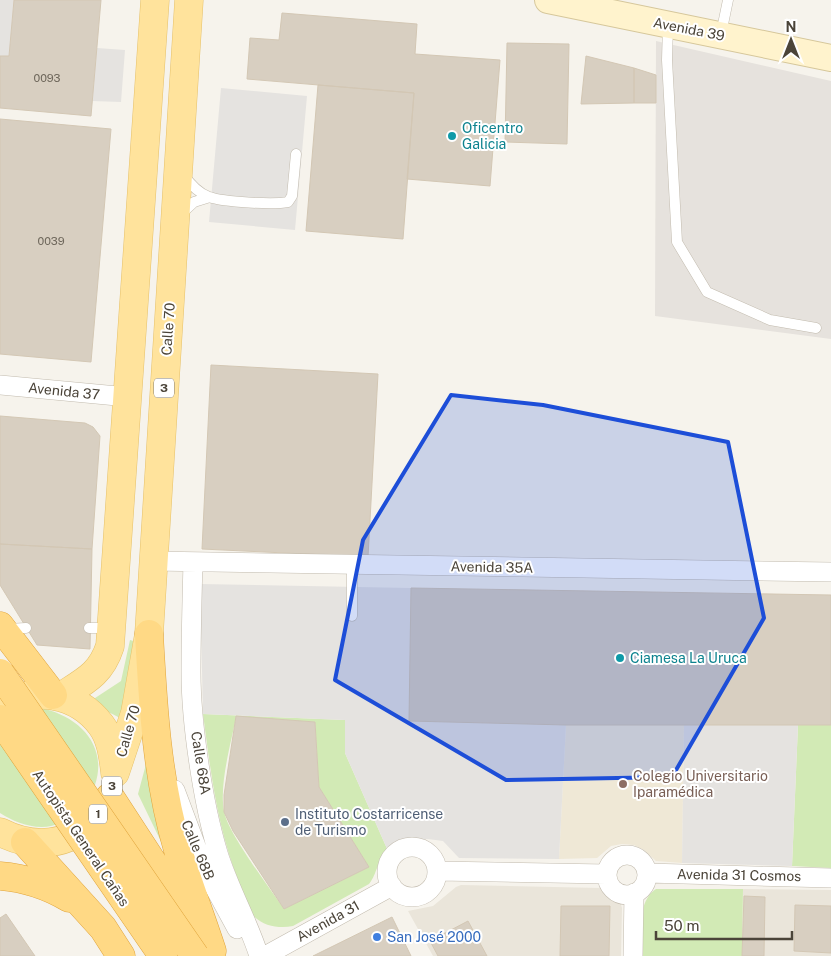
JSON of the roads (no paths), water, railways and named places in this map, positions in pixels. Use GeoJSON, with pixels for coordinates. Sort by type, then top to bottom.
{"type":"FeatureCollection","features":[{"type":"Feature","properties":{"kind":"highway"},"geometry":{"type":"LineString","coordinates":[[9,628],[57,696]]}},
{"type":"Feature","properties":{"kind":"highway"},"geometry":{"type":"LineString","coordinates":[[149,634],[156,736],[166,797],[178,849],[208,954]]}},
{"type":"Feature","properties":{"kind":"highway","name":"Autopista General Cañas"},"geometry":{"type":"LineString","coordinates":[[0,673],[208,954]]}},
{"type":"Feature","properties":{"kind":"highway","name":"Autopista General Cañas"},"geometry":{"type":"LineString","coordinates":[[0,719],[163,956]]}},
{"type":"Feature","properties":{"kind":"highway"},"geometry":{"type":"LineString","coordinates":[[112,785],[170,891],[208,954]]}},
{"type":"Feature","properties":{"kind":"highway"},"geometry":{"type":"LineString","coordinates":[[25,842],[80,905],[103,928],[121,956]]}},
{"type":"Feature","properties":{"kind":"highway"},"geometry":{"type":"LineString","coordinates":[[0,876],[20,878],[52,888],[80,905]]}},
{"type":"Feature","properties":{"kind":"highway"},"geometry":{"type":"LineString","coordinates":[[103,928],[119,901],[130,894],[155,889],[170,891]]}},
{"type":"Feature","properties":{"kind":"main road"},"geometry":{"type":"LineString","coordinates":[[57,696],[80,684],[105,663],[110,646],[100,628],[128,397],[155,0]]}},
{"type":"Feature","properties":{"kind":"main road","name":"Calle 70"},"geometry":{"type":"LineString","coordinates":[[112,785],[135,712],[149,634],[189,0]]}},
{"type":"Feature","properties":{"kind":"main road","name":"Avenida 39"},"geometry":{"type":"LineString","coordinates":[[548,0],[831,58]]}},
{"type":"Feature","properties":{"kind":"main road","name":"3"},"geometry":{"type":"LineString","coordinates":[[0,706],[10,700],[31,694],[57,696],[83,707],[101,725],[112,748],[112,785],[95,819],[75,835],[59,841],[42,844],[25,842],[0,832]]}},
{"type":"Feature","properties":{"kind":"street","name":"Avenida 37"},"geometry":{"type":"LineString","coordinates":[[0,385],[128,397]]}},
{"type":"Feature","properties":{"kind":"street","name":"Avenida 35A"},"geometry":{"type":"LineString","coordinates":[[153,561],[831,572]]}},
{"type":"Feature","properties":{"kind":"street","name":"Calle 68A"},"geometry":{"type":"LineString","coordinates":[[193,562],[191,674],[203,783],[217,852],[233,894],[252,935],[258,956]]}},
{"type":"Feature","properties":{"kind":"street","name":"Calle 68B"},"geometry":{"type":"LineString","coordinates":[[156,736],[205,870],[238,931],[258,956]]}},
{"type":"Feature","properties":{"kind":"street"},"geometry":{"type":"LineString","coordinates":[[404,848],[420,848],[427,852],[436,864],[438,871],[434,885],[429,891],[416,897],[402,895],[392,886],[387,872],[388,864],[404,848]]}},
{"type":"Feature","properties":{"kind":"street"},"geometry":{"type":"LineString","coordinates":[[623,855],[629,855],[641,861],[647,873],[643,886],[634,893],[626,895],[614,890],[610,886],[606,874],[612,862],[623,855]]}},
{"type":"Feature","properties":{"kind":"street"},"geometry":{"type":"LineString","coordinates":[[438,871],[606,874]]}},
{"type":"Feature","properties":{"kind":"street","name":"Avenida 31 Cosmos"},"geometry":{"type":"LineString","coordinates":[[647,873],[831,878]]}},
{"type":"Feature","properties":{"kind":"street","name":"Avenida 31"},"geometry":{"type":"LineString","coordinates":[[265,956],[392,886]]}},
{"type":"Feature","properties":{"kind":"street"},"geometry":{"type":"LineString","coordinates":[[633,956],[634,893]]}},
{"type":"Feature","properties":{"kind":"lane"},"geometry":{"type":"LineString","coordinates":[[721,34],[728,0]]}},
{"type":"Feature","properties":{"kind":"lane"},"geometry":{"type":"LineString","coordinates":[[668,25],[667,60],[677,242],[707,292],[770,320],[816,328]]}},
{"type":"Feature","properties":{"kind":"lane"},"geometry":{"type":"LineString","coordinates":[[178,167],[189,184],[210,197],[267,203],[288,202],[292,196],[296,154]]}},
{"type":"Feature","properties":{"kind":"lane"},"geometry":{"type":"LineString","coordinates":[[174,223],[190,206],[210,197]]}},
{"type":"Feature","properties":{"kind":"lane"},"geometry":{"type":"LineString","coordinates":[[352,564],[352,616]]}},
{"type":"Feature","properties":{"kind":"place","name":"Oficentro Galicia"},"geometry":{"type":"Point","coordinates":[452,136]}},
{"type":"Feature","properties":{"kind":"place","name":"Ciamesa La Uruca"},"geometry":{"type":"Point","coordinates":[620,658]}},
{"type":"Feature","properties":{"kind":"place","name":"Colegio Universitario Iparamédica"},"geometry":{"type":"Point","coordinates":[623,784]}},
{"type":"Feature","properties":{"kind":"place","name":"Instituto Costarricense de Turismo"},"geometry":{"type":"Point","coordinates":[285,822]}},
{"type":"Feature","properties":{"kind":"place","name":"San José 2000"},"geometry":{"type":"Point","coordinates":[377,937]}}]}
